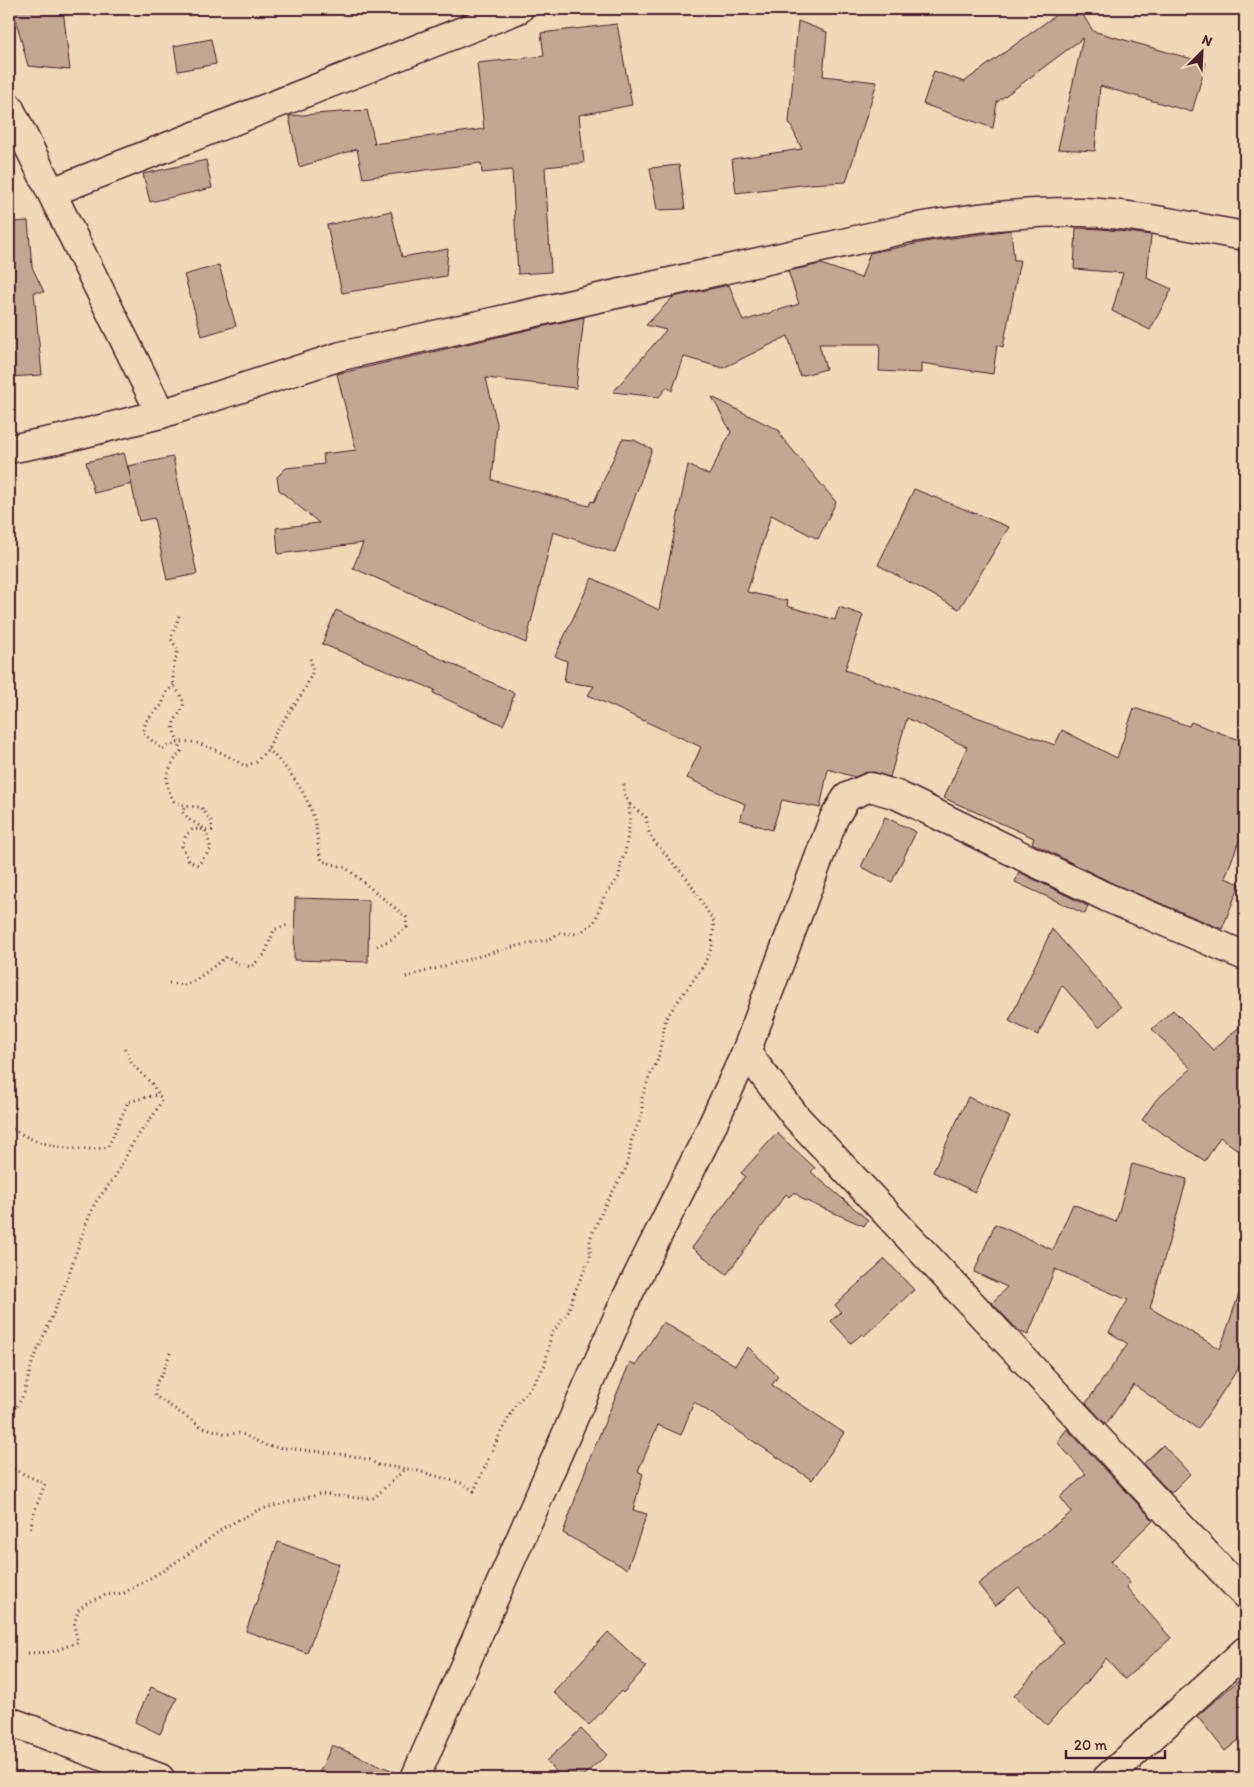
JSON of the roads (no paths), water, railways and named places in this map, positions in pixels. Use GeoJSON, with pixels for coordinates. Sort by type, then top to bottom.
{"type":"FeatureCollection","features":[{"type":"Feature","properties":{"kind":"street"},"geometry":{"type":"LineString","coordinates":[[52,192],[519,9]]}},
{"type":"Feature","properties":{"kind":"street"},"geometry":{"type":"LineString","coordinates":[[9,107],[162,414]]}},
{"type":"Feature","properties":{"kind":"street"},"geometry":{"type":"LineString","coordinates":[[9,449],[61,439],[162,414],[341,356],[938,223],[1040,212],[1085,212],[1153,220],[1245,236]]}},
{"type":"Feature","properties":{"kind":"street"},"geometry":{"type":"LineString","coordinates":[[415,1778],[625,1301],[705,1142],[746,1052],[834,818],[847,798],[870,787],[897,795],[1106,896],[1245,956]]}},
{"type":"Feature","properties":{"kind":"street"},"geometry":{"type":"LineString","coordinates":[[746,1052],[796,1117],[1245,1595]]}},
{"type":"Feature","properties":{"kind":"street"},"geometry":{"type":"LineString","coordinates":[[1107,1778],[1245,1650]]}},
{"type":"Feature","properties":{"kind":"street"},"geometry":{"type":"LineString","coordinates":[[9,1721],[160,1778]]}}]}
